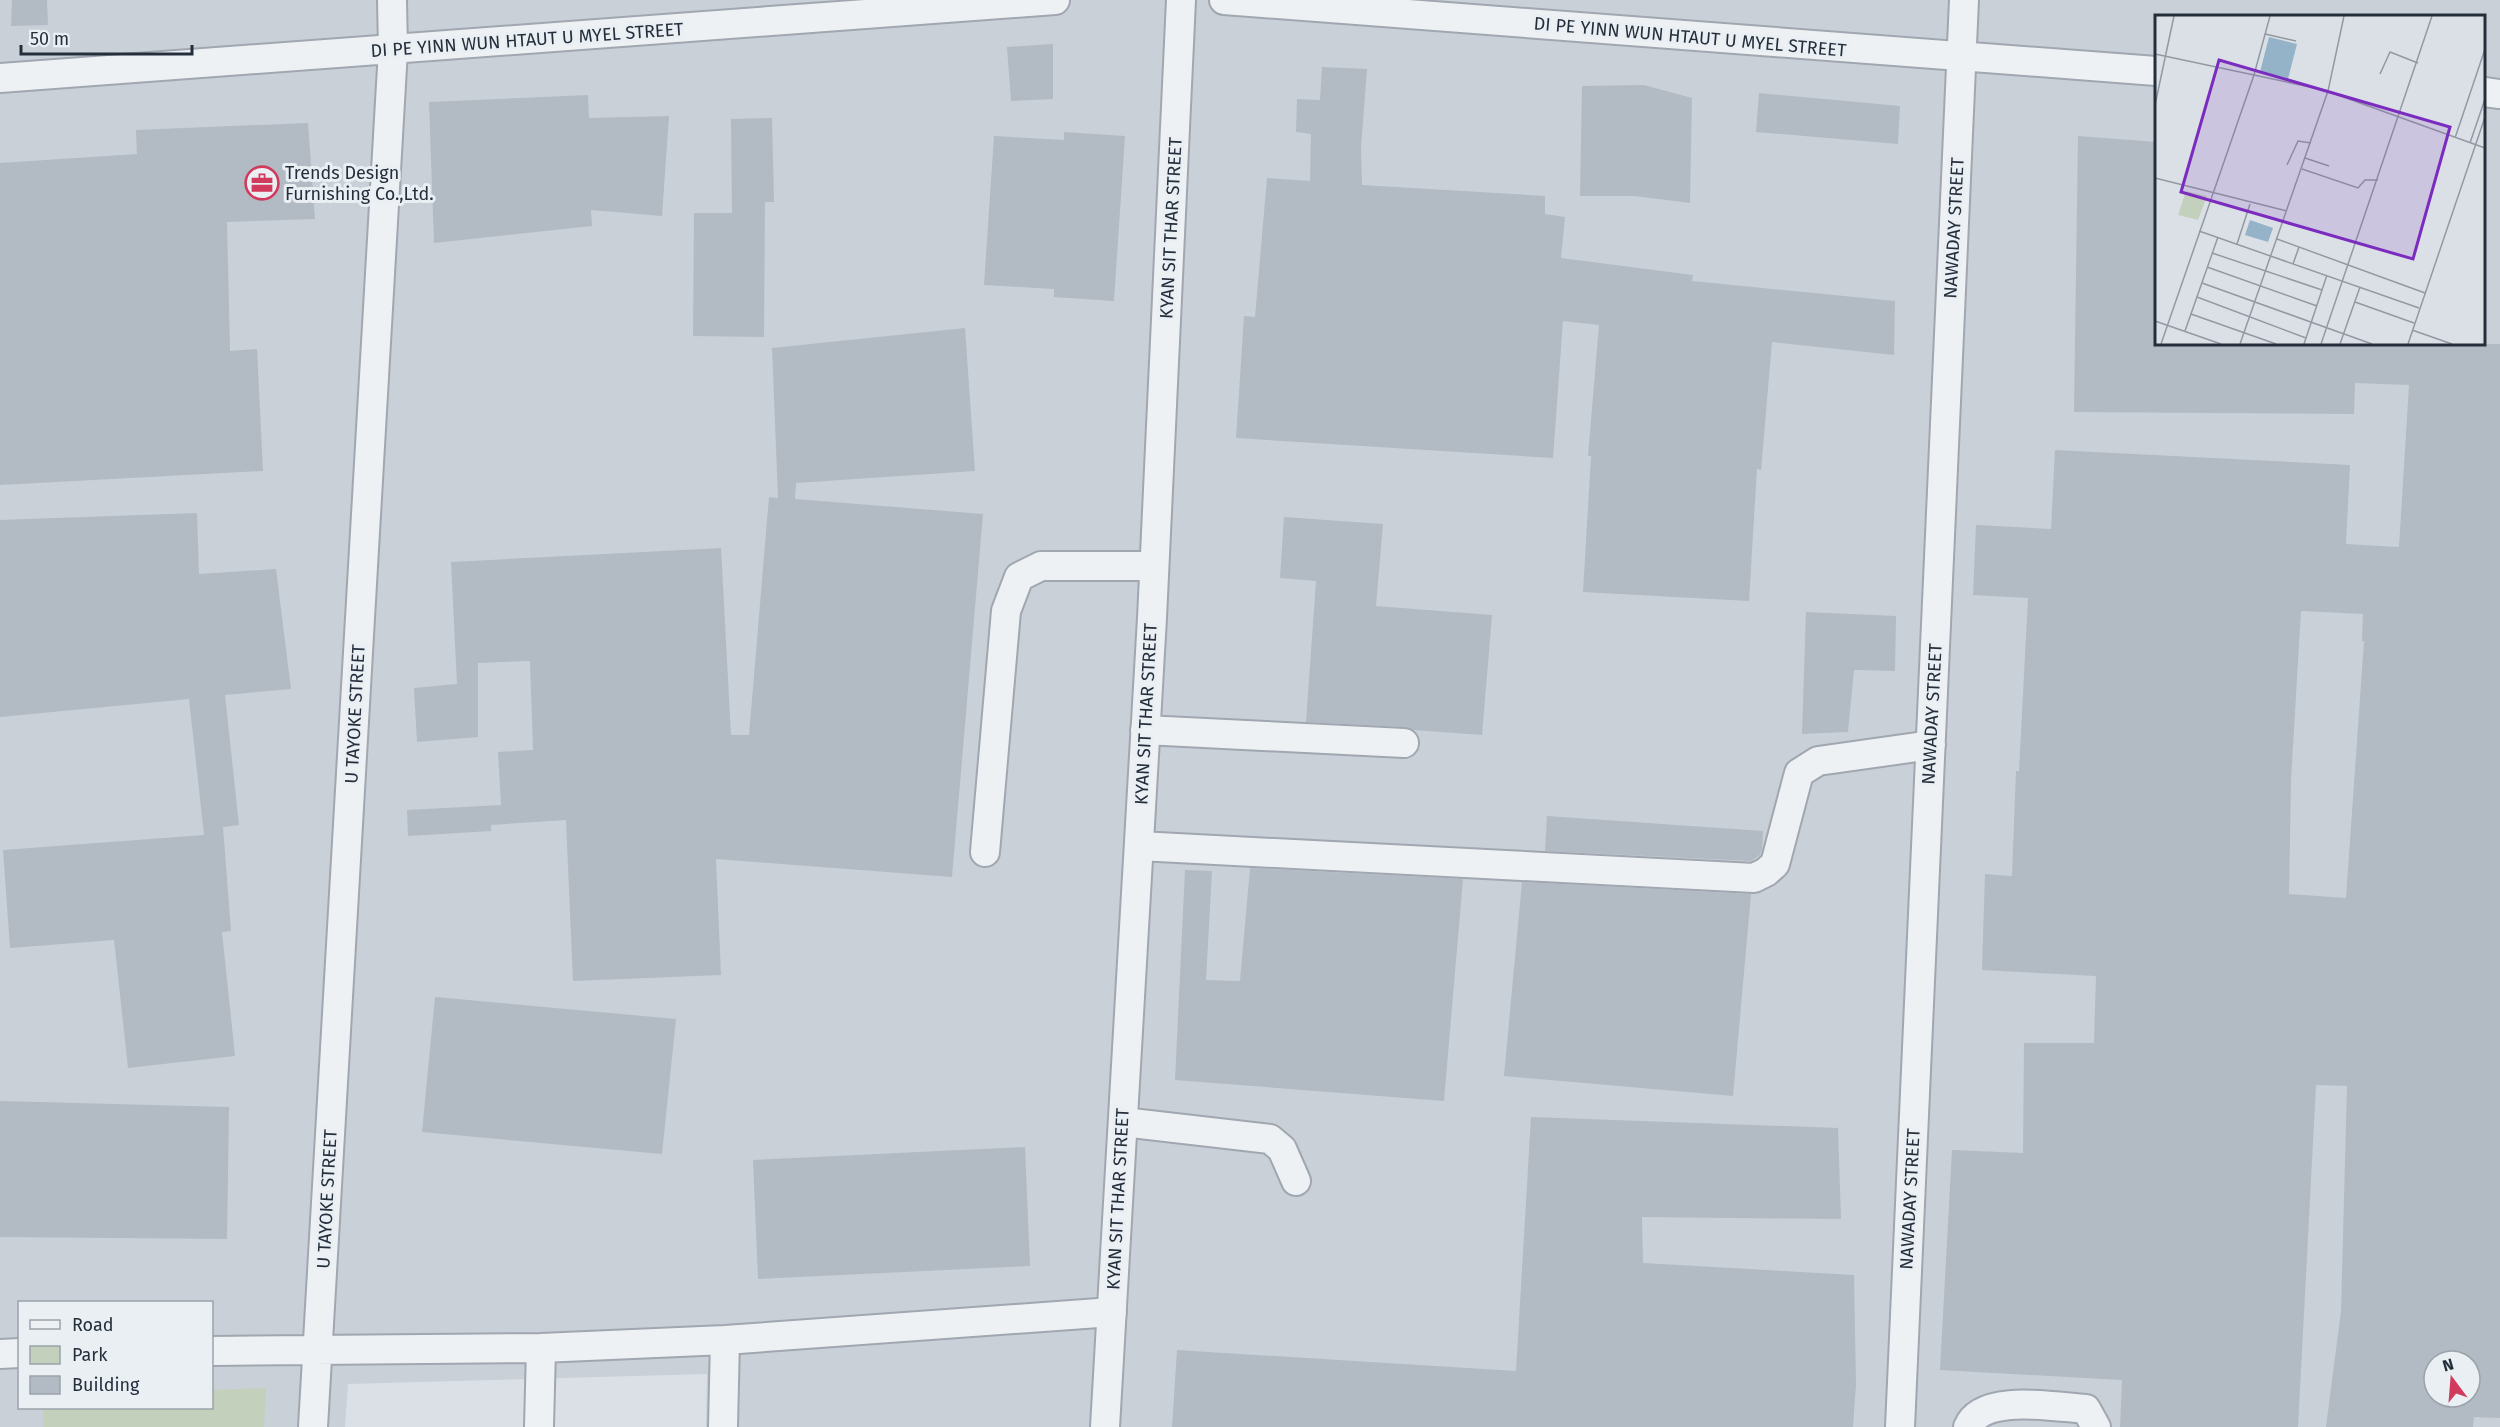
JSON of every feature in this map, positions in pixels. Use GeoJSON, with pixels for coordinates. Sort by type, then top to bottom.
{"type":"FeatureCollection","features":[{"type":"Feature","properties":{"kind":"street","name":"U TAYOKE STREET"},"geometry":{"type":"LineString","coordinates":[[313,1427],[393,50],[392,0]]}},
{"type":"Feature","properties":{"kind":"street","name":"DI PE YINN WUN HTAUT U MYEL STREET"},"geometry":{"type":"LineString","coordinates":[[0,78],[1055,0]]}},
{"type":"Feature","properties":{"kind":"street","name":"KYAN SIT THAR STREET"},"geometry":{"type":"LineString","coordinates":[[1105,1427],[1154,566],[1181,0]]}},
{"type":"Feature","properties":{"kind":"street","name":"DI PE YINN WUN HTAUT U MYEL STREET"},"geometry":{"type":"LineString","coordinates":[[1224,0],[1961,58],[2155,71]]}},
{"type":"Feature","properties":{"kind":"street","name":"NAWADAY STREET"},"geometry":{"type":"LineString","coordinates":[[1900,1427],[1964,0]]}},
{"type":"Feature","properties":{"kind":"street"},"geometry":{"type":"LineString","coordinates":[[2485,92],[2500,93]]}},
{"type":"Feature","properties":{"kind":"street"},"geometry":{"type":"LineString","coordinates":[[985,852],[1006,611],[1019,577],[1041,566],[1154,566]]}},
{"type":"Feature","properties":{"kind":"street"},"geometry":{"type":"LineString","coordinates":[[1145,730],[1404,743]]}},
{"type":"Feature","properties":{"kind":"street"},"geometry":{"type":"LineString","coordinates":[[1139,846],[1754,878],[1767,872],[1775,864],[1799,773],[1818,761],[1931,745]]}},
{"type":"Feature","properties":{"kind":"street"},"geometry":{"type":"LineString","coordinates":[[1123,1122],[1270,1139],[1282,1149],[1296,1181]]}},
{"type":"Feature","properties":{"kind":"street"},"geometry":{"type":"LineString","coordinates":[[213,1351],[541,1348],[725,1340],[1112,1312]]}},
{"type":"Feature","properties":{"kind":"street"},"geometry":{"type":"LineString","coordinates":[[723,1427],[725,1340]]}},
{"type":"Feature","properties":{"kind":"street"},"geometry":{"type":"LineString","coordinates":[[539,1427],[541,1348]]}},
{"type":"Feature","properties":{"kind":"street"},"geometry":{"type":"LineString","coordinates":[[0,1354],[18,1353]]}},
{"type":"Feature","properties":{"kind":"street"},"geometry":{"type":"LineString","coordinates":[[1968,1427],[1980,1411],[1999,1405],[2086,1409],[2096,1427]]}},
{"type":"Feature","properties":{"kind":"shaded area"},"geometry":{"type":"Polygon","coordinates":[[[0,0],[2500,0],[2500,1427],[706,1427],[707,1374],[348,1384],[345,1427],[0,1427],[0,0]]]}},
{"type":"Feature","properties":{"kind":"green space"},"geometry":{"type":"Polygon","coordinates":[[[266,1388],[264,1427],[43,1427],[43,1409],[213,1409],[213,1390],[266,1388]]]}},
{"type":"Feature","properties":{"kind":"building"},"geometry":{"type":"Polygon","coordinates":[[[12,0],[47,0],[48,25],[11,26],[12,0]]]}},
{"type":"Feature","properties":{"kind":"building"},"geometry":{"type":"Polygon","coordinates":[[[1053,44],[1053,99],[1011,101],[1007,47],[1053,44]]]}},
{"type":"Feature","properties":{"kind":"building"},"geometry":{"type":"Polygon","coordinates":[[[1322,67],[1367,69],[1361,148],[1362,185],[1545,196],[1545,214],[1565,217],[1561,258],[1693,275],[1692,281],[1895,301],[1894,355],[1772,342],[1761,470],[1757,469],[1749,601],[1583,592],[1591,456],[1588,456],[1599,325],[1563,321],[1553,458],[1236,438],[1244,316],[1255,317],[1267,178],[1310,181],[1311,134],[1296,132],[1297,99],[1320,100],[1322,67]]]}},
{"type":"Feature","properties":{"kind":"building"},"geometry":{"type":"Polygon","coordinates":[[[1644,85],[1692,98],[1690,203],[1634,196],[1580,196],[1582,86],[1644,85]]]}},
{"type":"Feature","properties":{"kind":"building"},"geometry":{"type":"Polygon","coordinates":[[[1759,93],[1900,106],[1898,144],[1756,132],[1759,93]]]}},
{"type":"Feature","properties":{"kind":"building"},"geometry":{"type":"Polygon","coordinates":[[[588,95],[589,118],[669,116],[662,216],[591,210],[592,226],[434,243],[429,102],[588,95]]]}},
{"type":"Feature","properties":{"kind":"building"},"geometry":{"type":"Polygon","coordinates":[[[772,118],[774,202],[765,202],[764,337],[693,336],[694,213],[732,213],[731,119],[772,118]]]}},
{"type":"Feature","properties":{"kind":"building"},"geometry":{"type":"Polygon","coordinates":[[[308,123],[315,219],[227,222],[230,351],[257,349],[263,471],[0,485],[0,163],[137,154],[136,130],[308,123]]]}},
{"type":"Feature","properties":{"kind":"building"},"geometry":{"type":"Polygon","coordinates":[[[1064,132],[1125,136],[1114,301],[1054,297],[1054,289],[984,285],[994,136],[1064,140],[1064,132]]]}},
{"type":"Feature","properties":{"kind":"building"},"geometry":{"type":"Polygon","coordinates":[[[2078,136],[2155,142],[2155,345],[2500,344],[2500,1418],[2474,1417],[2473,1427],[2326,1427],[2341,1311],[2347,1086],[2316,1085],[2298,1427],[2120,1427],[2122,1380],[1940,1370],[1952,1150],[2023,1153],[2024,1043],[2094,1043],[2096,976],[1982,970],[1985,874],[2012,876],[2016,771],[2019,771],[2028,598],[1973,595],[1976,525],[2051,529],[2055,450],[2350,465],[2346,544],[2399,547],[2409,385],[2355,383],[2354,414],[2074,412],[2078,136]],[[2301,611],[2291,780],[2289,894],[2346,898],[2364,641],[2362,641],[2363,614],[2301,611]]]}},
{"type":"Feature","properties":{"kind":"building"},"geometry":{"type":"Polygon","coordinates":[[[965,328],[975,471],[796,483],[795,499],[983,514],[952,877],[716,859],[721,975],[573,981],[566,820],[491,825],[491,831],[408,836],[407,810],[501,805],[498,752],[533,750],[530,661],[478,663],[478,737],[417,742],[414,688],[457,684],[451,562],[721,548],[731,735],[749,735],[769,497],[778,498],[772,348],[965,328]]]}},
{"type":"Feature","properties":{"kind":"building"},"geometry":{"type":"Polygon","coordinates":[[[197,513],[199,574],[276,569],[291,689],[225,695],[239,825],[223,827],[231,931],[222,932],[235,1056],[128,1068],[114,940],[10,948],[3,850],[204,835],[189,699],[0,717],[0,520],[197,513]]]}},
{"type":"Feature","properties":{"kind":"building"},"geometry":{"type":"Polygon","coordinates":[[[1284,517],[1383,524],[1376,606],[1492,615],[1482,735],[1414,730],[1405,727],[1306,722],[1316,581],[1280,578],[1284,517]]]}},
{"type":"Feature","properties":{"kind":"building"},"geometry":{"type":"Polygon","coordinates":[[[1806,612],[1896,616],[1895,671],[1854,670],[1848,732],[1802,734],[1806,612]]]}},
{"type":"Feature","properties":{"kind":"building"},"geometry":{"type":"Polygon","coordinates":[[[1547,816],[1763,831],[1762,849],[1760,855],[1751,861],[1545,851],[1547,816]]]}},
{"type":"Feature","properties":{"kind":"building"},"geometry":{"type":"Polygon","coordinates":[[[1250,868],[1463,879],[1444,1101],[1175,1080],[1185,870],[1212,871],[1206,980],[1240,981],[1250,868]]]}},
{"type":"Feature","properties":{"kind":"building"},"geometry":{"type":"Polygon","coordinates":[[[1522,882],[1751,894],[1733,1096],[1504,1076],[1522,882]]]}},
{"type":"Feature","properties":{"kind":"building"},"geometry":{"type":"Polygon","coordinates":[[[435,997],[676,1019],[662,1154],[422,1132],[435,997]]]}},
{"type":"Feature","properties":{"kind":"building"},"geometry":{"type":"Polygon","coordinates":[[[0,1101],[229,1107],[227,1239],[0,1237],[0,1101]]]}},
{"type":"Feature","properties":{"kind":"building"},"geometry":{"type":"Polygon","coordinates":[[[1531,1117],[1838,1128],[1841,1219],[1642,1217],[1643,1263],[1854,1275],[1856,1385],[1853,1427],[1172,1427],[1177,1350],[1516,1371],[1531,1117]]]}},
{"type":"Feature","properties":{"kind":"building"},"geometry":{"type":"Polygon","coordinates":[[[1025,1147],[1030,1266],[758,1279],[753,1160],[1025,1147]]]}},
{"type":"Feature","properties":{"kind":"place","name":"Trends Design Furnishing Co.,Ltd."},"geometry":{"type":"Point","coordinates":[262,183]}}]}
